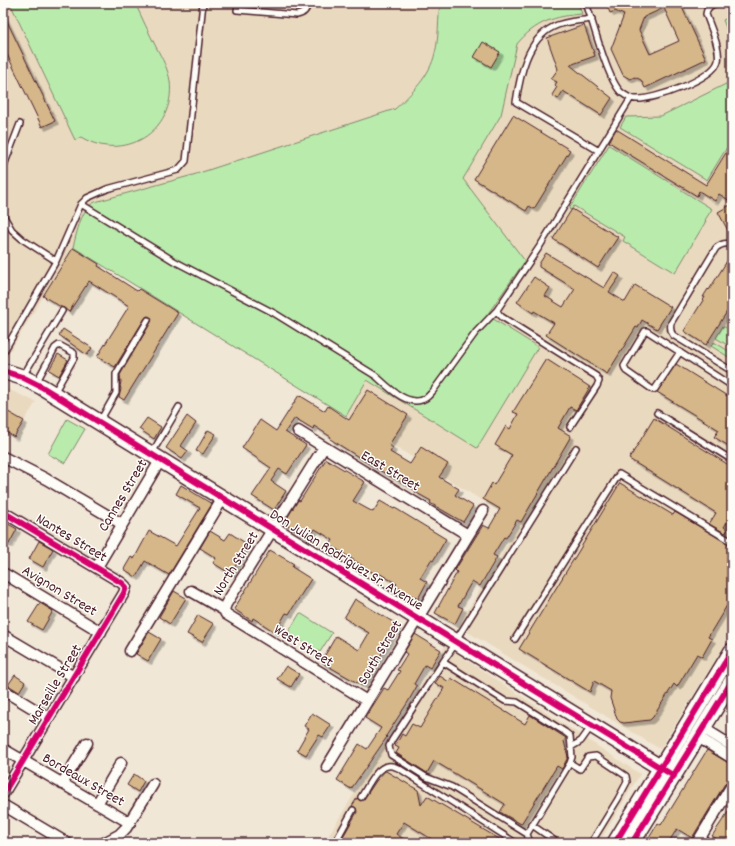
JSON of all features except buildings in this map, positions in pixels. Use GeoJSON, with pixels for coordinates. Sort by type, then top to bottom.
{"type":"FeatureCollection","features":[{"type":"Feature","properties":{"kind":"main road","name":"Don Julian Rodriguez Sr. Avenue"},"geometry":{"type":"LineString","coordinates":[[3,371],[29,380],[54,394],[628,747],[659,762],[674,776]]}},
{"type":"Feature","properties":{"kind":"main road"},"geometry":{"type":"LineString","coordinates":[[615,843],[659,762],[690,721],[732,651]]}},
{"type":"Feature","properties":{"kind":"main road"},"geometry":{"type":"LineString","coordinates":[[632,843],[732,681]]}},
{"type":"Feature","properties":{"kind":"street","name":"East Street"},"geometry":{"type":"LineString","coordinates":[[298,431],[468,535]]}},
{"type":"Feature","properties":{"kind":"street","name":"North Street"},"geometry":{"type":"LineString","coordinates":[[225,612],[226,604],[324,447]]}},
{"type":"Feature","properties":{"kind":"street","name":"Cannes Street"},"geometry":{"type":"LineString","coordinates":[[97,567],[122,524],[156,456]]}},
{"type":"Feature","properties":{"kind":"street"},"geometry":{"type":"LineString","coordinates":[[3,457],[46,479],[122,524]]}},
{"type":"Feature","properties":{"kind":"street"},"geometry":{"type":"LineString","coordinates":[[130,651],[223,498]]}},
{"type":"Feature","properties":{"kind":"street","name":"South Street"},"geometry":{"type":"LineString","coordinates":[[327,767],[483,511]]}},
{"type":"Feature","properties":{"kind":"street","name":"Nantes Street"},"geometry":{"type":"LineString","coordinates":[[3,512],[97,567],[126,587]]}},
{"type":"Feature","properties":{"kind":"street","name":"Avignon Street"},"geometry":{"type":"LineString","coordinates":[[3,573],[101,632]]}},
{"type":"Feature","properties":{"kind":"street","name":"Marseille Street"},"geometry":{"type":"LineString","coordinates":[[3,794],[101,632],[126,587]]}},
{"type":"Feature","properties":{"kind":"street","name":"West Street"},"geometry":{"type":"LineString","coordinates":[[192,591],[367,701]]}},
{"type":"Feature","properties":{"kind":"street"},"geometry":{"type":"LineString","coordinates":[[3,635],[74,677]]}},
{"type":"Feature","properties":{"kind":"street"},"geometry":{"type":"LineString","coordinates":[[3,690],[49,718]]}},
{"type":"Feature","properties":{"kind":"street"},"geometry":{"type":"LineString","coordinates":[[700,733],[732,746]]}},
{"type":"Feature","properties":{"kind":"street"},"geometry":{"type":"LineString","coordinates":[[700,733],[732,758]]}},
{"type":"Feature","properties":{"kind":"street"},"geometry":{"type":"LineString","coordinates":[[62,784],[87,743]]}},
{"type":"Feature","properties":{"kind":"street","name":"Bordeaux Street"},"geometry":{"type":"LineString","coordinates":[[3,749],[130,823]]}},
{"type":"Feature","properties":{"kind":"street"},"geometry":{"type":"LineString","coordinates":[[97,804],[121,763]]}},
{"type":"Feature","properties":{"kind":"street"},"geometry":{"type":"LineString","coordinates":[[104,843],[119,835],[130,823],[153,784]]}},
{"type":"Feature","properties":{"kind":"street"},"geometry":{"type":"LineString","coordinates":[[701,841],[732,785]]}},
{"type":"Feature","properties":{"kind":"street"},"geometry":{"type":"LineString","coordinates":[[3,805],[68,843]]}},
{"type":"Feature","properties":{"kind":"lane"},"geometry":{"type":"LineString","coordinates":[[3,353],[56,261],[80,204],[96,193],[178,170],[186,160],[203,3]]}},
{"type":"Feature","properties":{"kind":"lane"},"geometry":{"type":"LineString","coordinates":[[237,10],[297,15],[306,11],[308,3]]}},
{"type":"Feature","properties":{"kind":"lane"},"geometry":{"type":"LineString","coordinates":[[586,3],[601,50],[616,86],[621,93],[631,98],[645,99],[672,91],[693,82],[715,69],[719,52],[706,14],[707,9],[711,5],[717,3]]}},
{"type":"Feature","properties":{"kind":"lane"},"geometry":{"type":"LineString","coordinates":[[592,19],[554,26],[542,34],[531,50],[523,67],[516,102],[599,151]]}},
{"type":"Feature","properties":{"kind":"lane"},"geometry":{"type":"LineString","coordinates":[[80,204],[174,261],[274,313],[376,376],[390,389],[404,398],[418,401],[426,398],[433,391],[476,332],[497,310],[540,246],[631,98]]}},
{"type":"Feature","properties":{"kind":"lane"},"geometry":{"type":"LineString","coordinates":[[3,168],[20,124]]}},
{"type":"Feature","properties":{"kind":"lane"},"geometry":{"type":"LineString","coordinates":[[3,215],[12,230],[22,239],[56,261]]}},
{"type":"Feature","properties":{"kind":"lane"},"geometry":{"type":"LineString","coordinates":[[732,244],[724,243],[716,248],[670,327],[670,332],[674,335],[732,371]]}},
{"type":"Feature","properties":{"kind":"lane"},"geometry":{"type":"LineString","coordinates":[[497,310],[502,317],[596,376],[599,381],[597,386],[570,426]]}},
{"type":"Feature","properties":{"kind":"lane"},"geometry":{"type":"LineString","coordinates":[[29,380],[62,311]]}},
{"type":"Feature","properties":{"kind":"lane"},"geometry":{"type":"LineString","coordinates":[[100,422],[116,392],[116,374],[148,320]]}},
{"type":"Feature","properties":{"kind":"lane"},"geometry":{"type":"LineString","coordinates":[[680,352],[653,390],[626,371],[624,366],[645,331],[647,331],[680,352],[732,386]]}},
{"type":"Feature","properties":{"kind":"lane"},"geometry":{"type":"LineString","coordinates":[[29,380],[55,348],[59,346],[74,353],[74,358],[54,394]]}},
{"type":"Feature","properties":{"kind":"lane"},"geometry":{"type":"LineString","coordinates":[[156,456],[179,407]]}},
{"type":"Feature","properties":{"kind":"lane"},"geometry":{"type":"LineString","coordinates":[[657,413],[732,460]]}},
{"type":"Feature","properties":{"kind":"lane"},"geometry":{"type":"LineString","coordinates":[[532,843],[527,834],[452,787],[426,777],[391,755],[389,746],[456,642],[576,448]]}},
{"type":"Feature","properties":{"kind":"lane"},"geometry":{"type":"LineString","coordinates":[[515,639],[619,474],[732,542]]}},
{"type":"Feature","properties":{"kind":"lane"},"geometry":{"type":"LineString","coordinates":[[443,662],[505,701],[517,702],[570,736],[570,763],[527,834]]}},
{"type":"Feature","properties":{"kind":"lane"},"geometry":{"type":"LineString","coordinates":[[571,747],[578,744],[584,738],[592,724]]}},
{"type":"Feature","properties":{"kind":"lane"},"geometry":{"type":"LineString","coordinates":[[570,763],[580,769],[588,757],[596,756],[628,778],[618,799],[591,843]]}},
{"type":"Feature","properties":{"kind":"lane"},"geometry":{"type":"LineString","coordinates":[[361,797],[376,773],[387,766],[393,766],[516,843]]}},
{"type":"Feature","properties":{"kind":"lane"},"geometry":{"type":"LineString","coordinates":[[337,843],[337,839],[353,810]]}},
{"type":"Feature","properties":{"kind":"lane"},"geometry":{"type":"LineString","coordinates":[[532,825],[558,843]]}},
{"type":"Feature","properties":{"kind":"shaded area"},"geometry":{"type":"Polygon","coordinates":[[[3,3],[732,3],[732,633],[660,749],[458,626],[520,524],[73,247],[6,358],[3,357],[3,3]]]}},
{"type":"Feature","properties":{"kind":"shaded area"},"geometry":{"type":"Polygon","coordinates":[[[3,387],[36,402],[14,437],[3,430],[3,387]]]}},
{"type":"Feature","properties":{"kind":"shaded area"},"geometry":{"type":"Polygon","coordinates":[[[445,646],[640,774],[599,843],[324,843],[445,646]]]}},
{"type":"Feature","properties":{"kind":"green space"},"geometry":{"type":"Polygon","coordinates":[[[10,3],[135,3],[168,72],[170,81],[170,99],[165,115],[156,128],[144,138],[129,144],[113,146],[97,144],[81,137],[75,140],[10,3]]]}},
{"type":"Feature","properties":{"kind":"green space"},"geometry":{"type":"Polygon","coordinates":[[[440,3],[578,3],[582,14],[563,16],[538,25],[524,36],[517,44],[501,115],[463,179],[525,261],[487,315],[538,347],[477,448],[367,380],[346,416],[73,247],[83,215],[90,205],[95,202],[193,175],[395,109],[420,84],[433,61],[437,41],[440,3]]]}},
{"type":"Feature","properties":{"kind":"green space"},"geometry":{"type":"Polygon","coordinates":[[[732,16],[732,43],[723,20],[732,16]]]}},
{"type":"Feature","properties":{"kind":"green space"},"geometry":{"type":"Polygon","coordinates":[[[732,81],[732,139],[707,180],[620,127],[626,117],[661,116],[732,81]]]}},
{"type":"Feature","properties":{"kind":"green space"},"geometry":{"type":"Polygon","coordinates":[[[609,145],[712,209],[675,273],[623,241],[625,237],[574,206],[571,210],[569,209],[609,145]]]}},
{"type":"Feature","properties":{"kind":"green space"},"geometry":{"type":"Polygon","coordinates":[[[723,326],[730,330],[727,335],[732,338],[732,348],[716,338],[723,326]]]}},
{"type":"Feature","properties":{"kind":"green space"},"geometry":{"type":"Polygon","coordinates":[[[714,342],[732,353],[732,359],[711,346],[714,342]]]}},
{"type":"Feature","properties":{"kind":"green space"},"geometry":{"type":"Polygon","coordinates":[[[67,419],[85,429],[65,463],[48,454],[67,419]]]}},
{"type":"Feature","properties":{"kind":"green space"},"geometry":{"type":"Polygon","coordinates":[[[300,613],[332,633],[320,652],[288,633],[300,613]]]}},
{"type":"Feature","properties":{"kind":"cycle path"},"geometry":{"type":"LineString","coordinates":[[3,371],[22,377],[42,387],[674,776]]}},
{"type":"Feature","properties":{"kind":"cycle path"},"geometry":{"type":"LineString","coordinates":[[3,512],[122,583],[126,587],[124,593],[3,794]]}},
{"type":"Feature","properties":{"kind":"cycle path"},"geometry":{"type":"LineString","coordinates":[[615,843],[732,651]]}},
{"type":"Feature","properties":{"kind":"cycle path"},"geometry":{"type":"LineString","coordinates":[[632,843],[732,681]]}}]}
